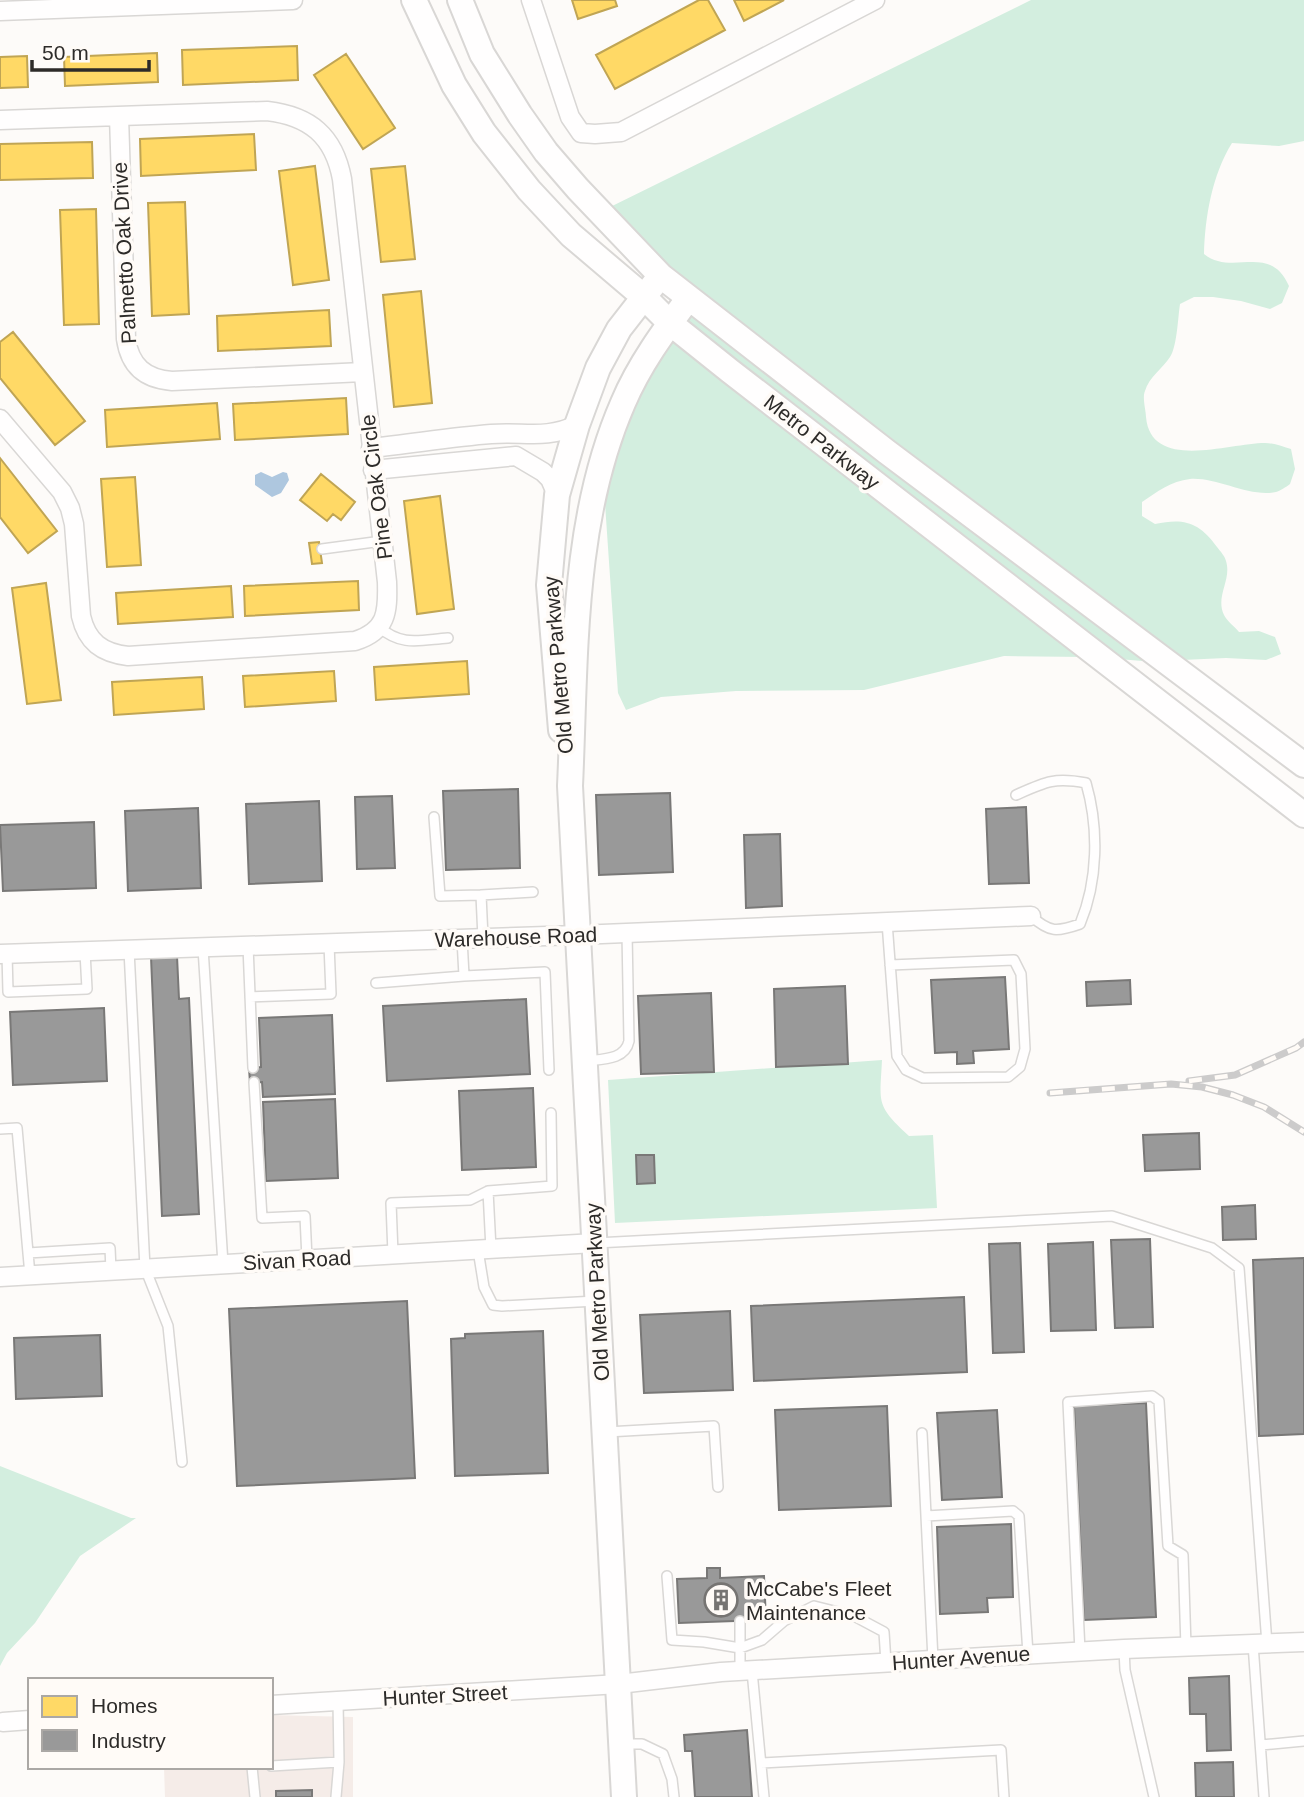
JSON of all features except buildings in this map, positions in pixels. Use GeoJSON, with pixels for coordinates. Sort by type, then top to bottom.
{"type":"FeatureCollection","features":[{"type":"Feature","properties":{"kind":"main road","name":"Metro Parkway"},"geometry":{"type":"LineString","coordinates":[[414,0],[454,85],[484,133],[528,190],[571,235],[644,296],[670,323],[1304,815]]}},
{"type":"Feature","properties":{"kind":"main road","name":"Metro Parkway"},"geometry":{"type":"LineString","coordinates":[[460,0],[482,54],[546,152],[578,190],[661,276],[877,444],[1304,765]]}},
{"type":"Feature","properties":{"kind":"main road","name":"Old Metro Parkway"},"geometry":{"type":"LineString","coordinates":[[570,786],[558,716],[550,594],[557,495],[577,425],[598,368],[619,328],[661,276]]}},
{"type":"Feature","properties":{"kind":"main road","name":"Old Metro Parkway"},"geometry":{"type":"LineString","coordinates":[[624,1797],[570,786],[576,645],[583,556],[601,467],[623,404],[642,367],[688,299]]}},
{"type":"Feature","properties":{"kind":"main road"},"geometry":{"type":"LineString","coordinates":[[550,594],[559,632],[568,645],[576,645]]}},
{"type":"Feature","properties":{"kind":"street"},"geometry":{"type":"LineString","coordinates":[[0,10],[293,0]]}},
{"type":"Feature","properties":{"kind":"street"},"geometry":{"type":"LineString","coordinates":[[531,0],[570,117],[582,133],[595,134],[621,132],[875,0]]}},
{"type":"Feature","properties":{"kind":"street","name":"Pine Oak Circle"},"geometry":{"type":"LineString","coordinates":[[0,120],[267,111],[294,116],[308,123],[326,139],[335,152],[342,178],[382,541],[388,605],[379,627]]}},
{"type":"Feature","properties":{"kind":"street","name":"Palmetto Oak Drive"},"geometry":{"type":"LineString","coordinates":[[119,116],[125,339],[130,359],[136,366],[150,376],[172,381],[363,372]]}},
{"type":"Feature","properties":{"kind":"street"},"geometry":{"type":"LineString","coordinates":[[0,419],[62,492],[70,508],[74,524],[81,615],[84,629],[97,646],[108,652],[128,656],[355,641],[366,638],[379,627]]}},
{"type":"Feature","properties":{"kind":"street"},"geometry":{"type":"LineString","coordinates":[[371,448],[493,434],[544,436],[577,425]]}},
{"type":"Feature","properties":{"kind":"street"},"geometry":{"type":"LineString","coordinates":[[514,434],[516,456]]}},
{"type":"Feature","properties":{"kind":"street"},"geometry":{"type":"LineString","coordinates":[[422,442],[425,465]]}},
{"type":"Feature","properties":{"kind":"street"},"geometry":{"type":"LineString","coordinates":[[373,470],[516,456],[544,472],[551,479],[557,495]]}},
{"type":"Feature","properties":{"kind":"street","name":"Warehouse Road"},"geometry":{"type":"LineString","coordinates":[[4,954],[578,935],[1031,916]]}},
{"type":"Feature","properties":{"kind":"street","name":"Sivan Road"},"geometry":{"type":"LineString","coordinates":[[0,1276],[595,1243]]}},
{"type":"Feature","properties":{"kind":"street","name":"Hunter Avenue"},"geometry":{"type":"LineString","coordinates":[[619,1684],[746,1671],[1080,1651],[1304,1642]]}},
{"type":"Feature","properties":{"kind":"street","name":"Hunter Street"},"geometry":{"type":"LineString","coordinates":[[273,1705],[619,1684]]}},
{"type":"Feature","properties":{"kind":"street"},"geometry":{"type":"LineString","coordinates":[[3,1722],[28,1720]]}},
{"type":"Feature","properties":{"kind":"lane"},"geometry":{"type":"LineString","coordinates":[[322,548],[382,541]]}},
{"type":"Feature","properties":{"kind":"lane"},"geometry":{"type":"LineString","coordinates":[[379,627],[401,640],[448,638]]}},
{"type":"Feature","properties":{"kind":"lane"},"geometry":{"type":"LineString","coordinates":[[1016,795],[1062,779],[1086,783],[1092,805],[1093,872],[1087,907],[1080,924],[1059,932],[1043,926],[1031,916]]}},
{"type":"Feature","properties":{"kind":"lane"},"geometry":{"type":"LineString","coordinates":[[434,817],[440,896],[533,892]]}},
{"type":"Feature","properties":{"kind":"lane"},"geometry":{"type":"LineString","coordinates":[[481,895],[483,938]]}},
{"type":"Feature","properties":{"kind":"lane"},"geometry":{"type":"LineString","coordinates":[[887,922],[890,965],[897,1056],[906,1070],[923,1077],[1008,1077],[1020,1067],[1025,1049],[1021,974],[1014,960],[890,965]]}},
{"type":"Feature","properties":{"kind":"lane"},"geometry":{"type":"LineString","coordinates":[[584,1062],[616,1057],[627,1049],[627,933]]}},
{"type":"Feature","properties":{"kind":"lane"},"geometry":{"type":"LineString","coordinates":[[462,939],[464,976]]}},
{"type":"Feature","properties":{"kind":"lane"},"geometry":{"type":"LineString","coordinates":[[250,997],[331,994],[329,944]]}},
{"type":"Feature","properties":{"kind":"lane"},"geometry":{"type":"LineString","coordinates":[[248,946],[253,1068]]}},
{"type":"Feature","properties":{"kind":"lane"},"geometry":{"type":"LineString","coordinates":[[203,948],[223,1264]]}},
{"type":"Feature","properties":{"kind":"lane"},"geometry":{"type":"LineString","coordinates":[[129,950],[145,1268],[168,1326],[182,1462]]}},
{"type":"Feature","properties":{"kind":"lane"},"geometry":{"type":"LineString","coordinates":[[4,954],[8,992],[87,989],[85,951]]}},
{"type":"Feature","properties":{"kind":"lane"},"geometry":{"type":"LineString","coordinates":[[376,983],[545,972],[549,1070]]}},
{"type":"Feature","properties":{"kind":"lane"},"geometry":{"type":"LineString","coordinates":[[254,1082],[262,1218],[305,1216],[307,1259]]}},
{"type":"Feature","properties":{"kind":"lane"},"geometry":{"type":"LineString","coordinates":[[393,1254],[391,1203],[470,1200],[488,1191],[552,1186],[551,1113]]}},
{"type":"Feature","properties":{"kind":"lane"},"geometry":{"type":"LineString","coordinates":[[0,1129],[17,1128],[30,1275]]}},
{"type":"Feature","properties":{"kind":"lane"},"geometry":{"type":"LineString","coordinates":[[488,1191],[484,1287],[493,1305],[598,1301]]}},
{"type":"Feature","properties":{"kind":"lane"},"geometry":{"type":"LineString","coordinates":[[595,1243],[1112,1216],[1212,1248],[1239,1268],[1260,1644],[1264,1797]]}},
{"type":"Feature","properties":{"kind":"lane"},"geometry":{"type":"LineString","coordinates":[[28,1253],[110,1248],[111,1270]]}},
{"type":"Feature","properties":{"kind":"lane"},"geometry":{"type":"LineString","coordinates":[[1080,1651],[1068,1402],[1152,1396],[1159,1401],[1168,1546],[1183,1555],[1186,1647]]}},
{"type":"Feature","properties":{"kind":"lane"},"geometry":{"type":"LineString","coordinates":[[605,1433],[715,1426],[718,1487]]}},
{"type":"Feature","properties":{"kind":"lane"},"geometry":{"type":"LineString","coordinates":[[922,1433],[933,1660]]}},
{"type":"Feature","properties":{"kind":"lane"},"geometry":{"type":"LineString","coordinates":[[926,1516],[1013,1511],[1019,1516],[1028,1654]]}},
{"type":"Feature","properties":{"kind":"lane"},"geometry":{"type":"LineString","coordinates":[[667,1576],[672,1640],[740,1648],[762,1640],[784,1621],[814,1606],[854,1616],[884,1632],[886,1663]]}},
{"type":"Feature","properties":{"kind":"lane"},"geometry":{"type":"LineString","coordinates":[[740,1621],[740,1648],[761,1763],[764,1797]]}},
{"type":"Feature","properties":{"kind":"lane"},"geometry":{"type":"LineString","coordinates":[[1124,1649],[1125,1670],[1154,1797]]}},
{"type":"Feature","properties":{"kind":"lane"},"geometry":{"type":"LineString","coordinates":[[336,1797],[339,1762],[338,1701]]}},
{"type":"Feature","properties":{"kind":"lane"},"geometry":{"type":"LineString","coordinates":[[1261,1745],[1304,1741]]}},
{"type":"Feature","properties":{"kind":"lane"},"geometry":{"type":"LineString","coordinates":[[622,1745],[642,1744],[663,1754],[672,1779],[674,1797]]}},
{"type":"Feature","properties":{"kind":"lane"},"geometry":{"type":"LineString","coordinates":[[761,1763],[1001,1750],[1004,1797]]}},
{"type":"Feature","properties":{"kind":"lane"},"geometry":{"type":"LineString","coordinates":[[273,1766],[339,1762]]}},
{"type":"Feature","properties":{"kind":"lane"},"geometry":{"type":"LineString","coordinates":[[252,1769],[255,1797]]}},
{"type":"Feature","properties":{"kind":"shaded area"},"geometry":{"type":"Polygon","coordinates":[[[273,1715],[353,1717],[353,1797],[165,1797],[164,1769],[273,1769],[273,1715]]]}},
{"type":"Feature","properties":{"kind":"green space"},"geometry":{"type":"Polygon","coordinates":[[[1031,0],[1304,0],[1304,141],[1279,146],[1232,143],[1215,182],[1208,211],[1204,254],[1226,263],[1261,263],[1272,266],[1281,273],[1289,286],[1282,303],[1270,309],[1213,297],[1194,297],[1180,304],[1172,352],[1150,381],[1144,397],[1151,434],[1162,444],[1176,449],[1194,451],[1265,443],[1291,449],[1295,469],[1290,484],[1278,491],[1255,492],[1211,481],[1190,479],[1170,485],[1142,502],[1142,516],[1155,524],[1183,522],[1197,527],[1221,552],[1227,568],[1221,601],[1224,615],[1239,632],[1259,631],[1275,637],[1281,654],[1266,660],[1182,660],[693,292],[602,211],[1031,0]]]}},
{"type":"Feature","properties":{"kind":"green space"},"geometry":{"type":"Polygon","coordinates":[[[689,312],[1155,662],[1118,659],[682,321],[689,312]]]}},
{"type":"Feature","properties":{"kind":"green space"},"geometry":{"type":"Polygon","coordinates":[[[672,335],[1086,657],[1004,656],[864,690],[736,691],[661,697],[626,710],[618,693],[604,489],[630,408],[672,335]]]}},
{"type":"Feature","properties":{"kind":"green space"},"geometry":{"type":"Polygon","coordinates":[[[882,1060],[881,1095],[885,1110],[909,1136],[933,1135],[937,1208],[615,1223],[608,1080],[882,1060]]]}},
{"type":"Feature","properties":{"kind":"green space"},"geometry":{"type":"Polygon","coordinates":[[[0,1466],[136,1518],[80,1556],[35,1623],[7,1653],[0,1666],[0,1466]]]}},
{"type":"Feature","properties":{"kind":"water"},"geometry":{"type":"Polygon","coordinates":[[[261,472],[272,477],[287,473],[289,480],[281,493],[272,497],[255,485],[255,475],[261,472]]]}},
{"type":"Feature","properties":{"kind":"railway"},"geometry":{"type":"LineString","coordinates":[[1189,1081],[1235,1075],[1304,1042]]}},
{"type":"Feature","properties":{"kind":"railway"},"geometry":{"type":"LineString","coordinates":[[1050,1093],[1171,1084],[1202,1087],[1264,1107],[1304,1132]]}},
{"type":"Feature","properties":{"kind":"place","name":"McCabe's Fleet Maintenance"},"geometry":{"type":"Point","coordinates":[721,1600]}}]}
